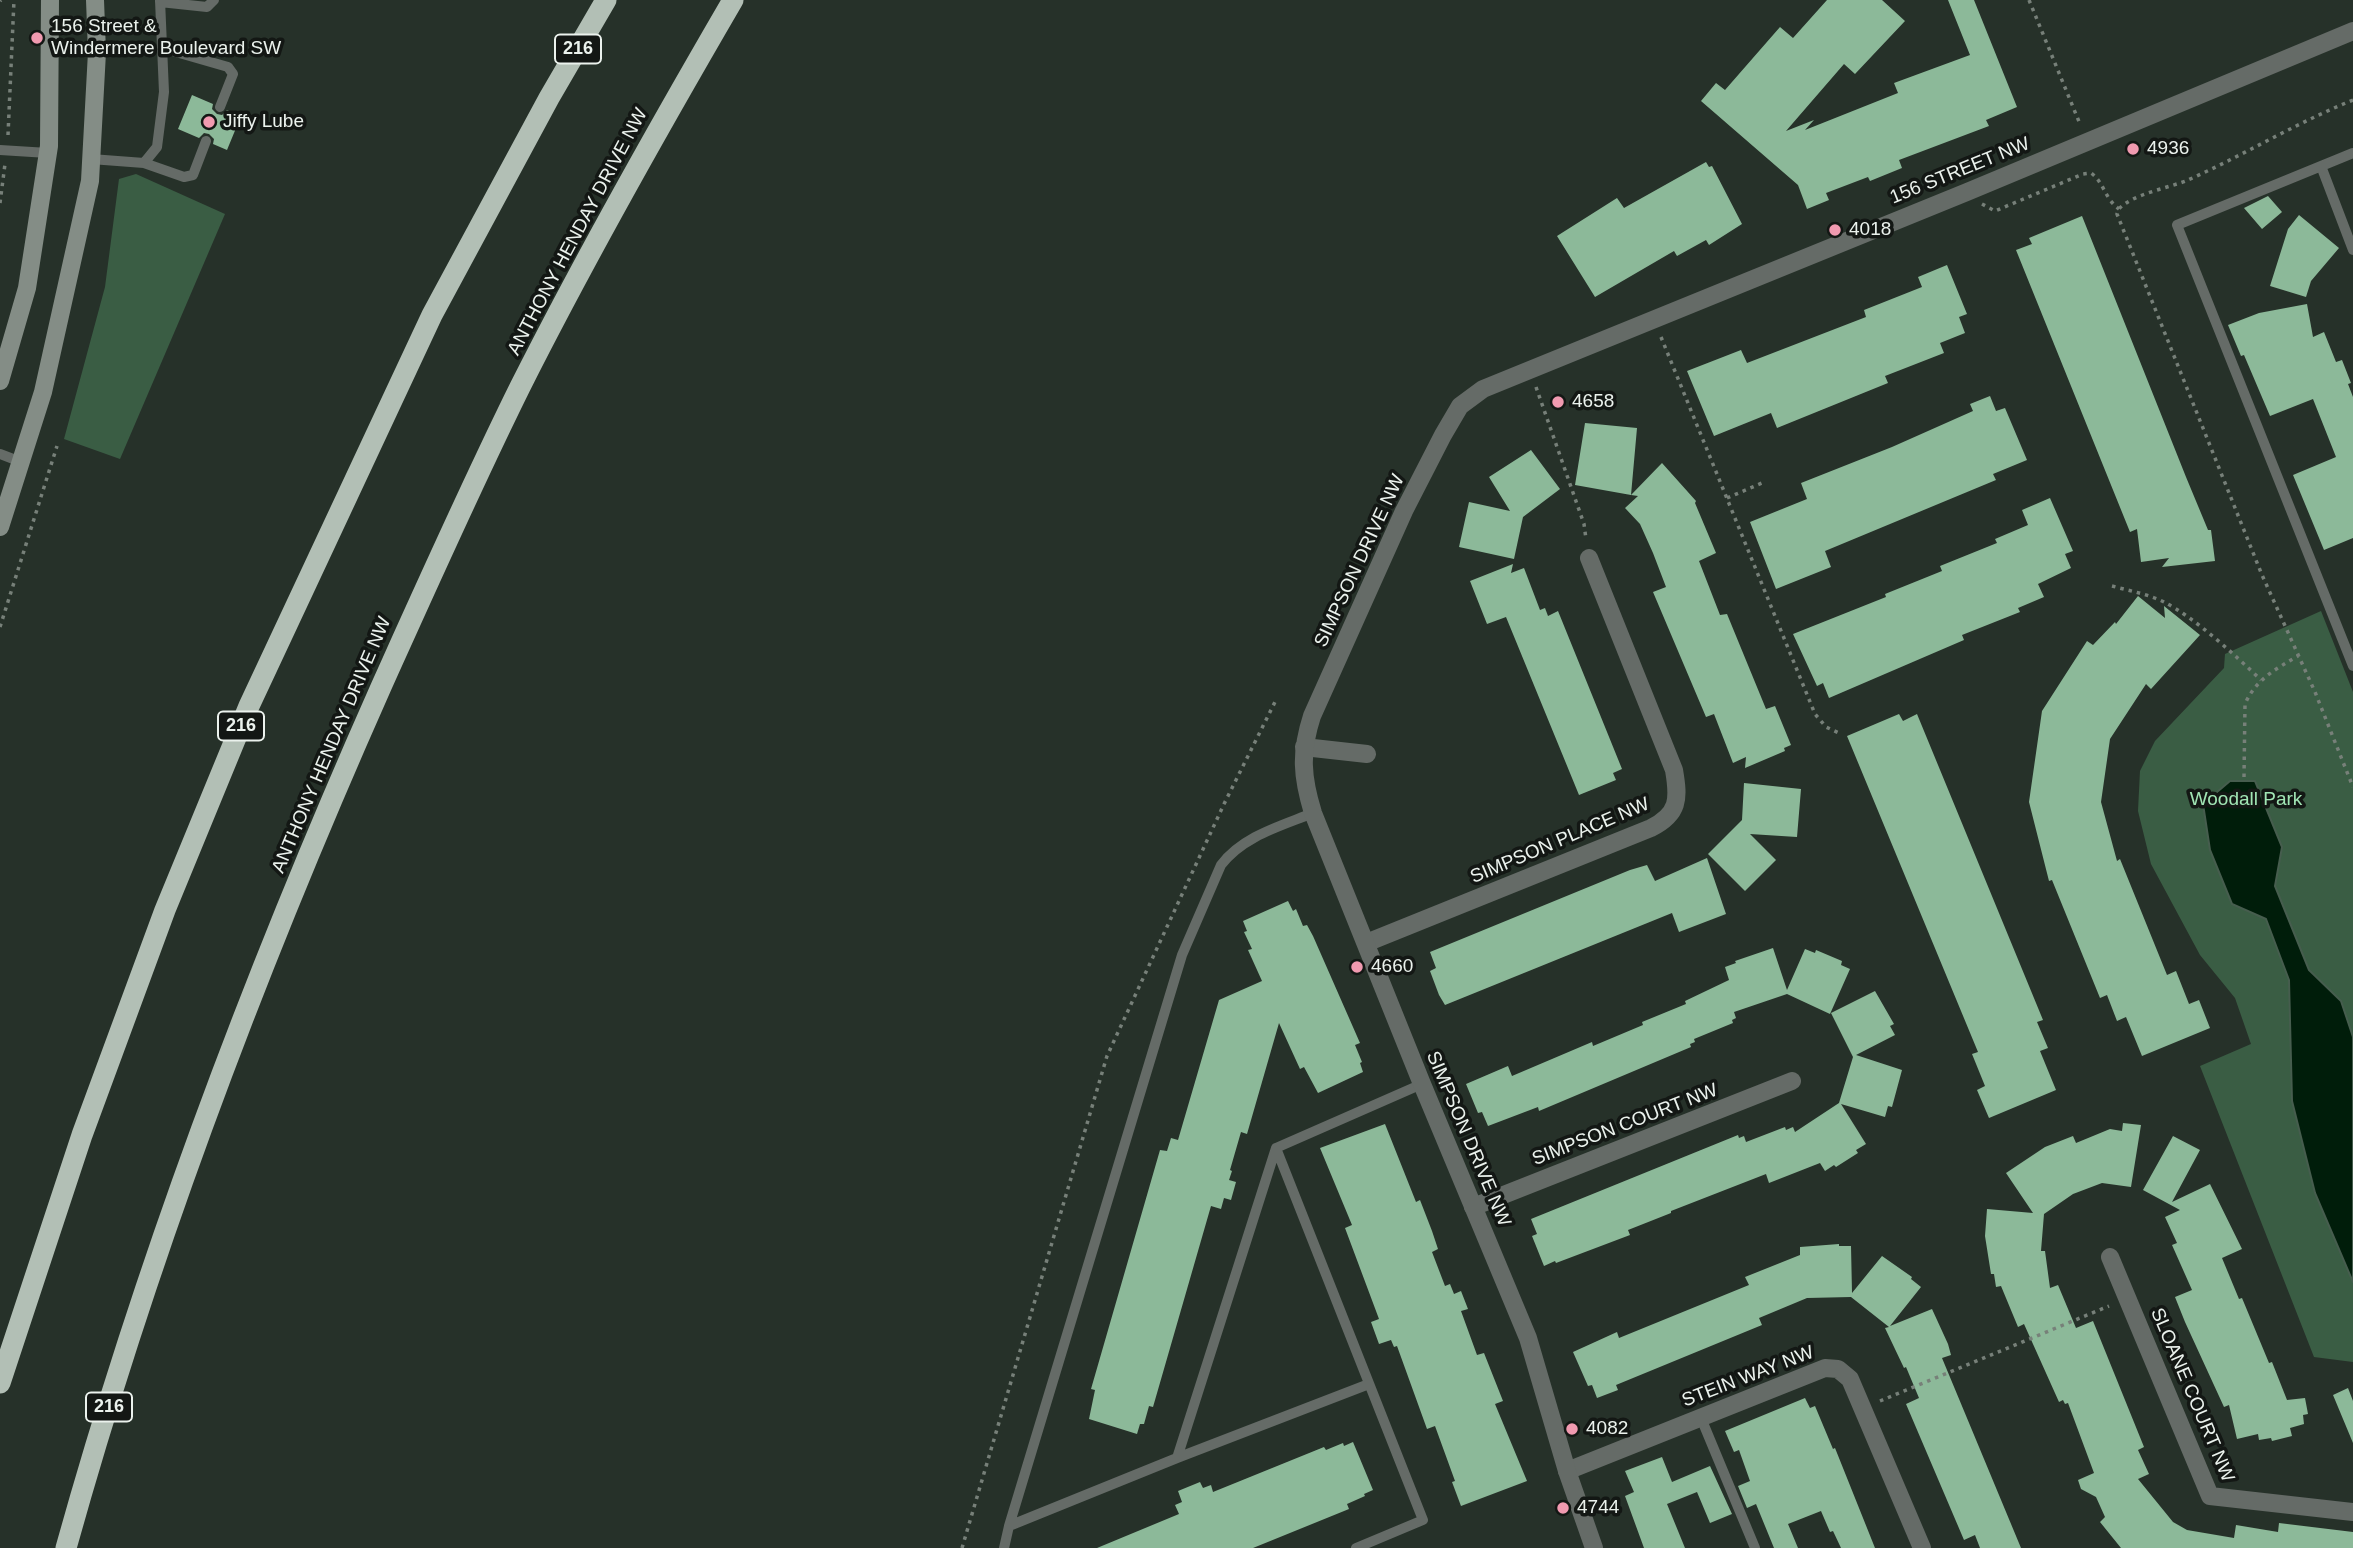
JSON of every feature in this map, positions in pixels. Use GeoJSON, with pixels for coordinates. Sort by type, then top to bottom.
{"type":"FeatureCollection","features":[{"type":"Feature","properties":{"kind":"highway"},"geometry":{"type":"LineString","coordinates":[[549,98],[591,0]]}},
{"type":"Feature","properties":{"kind":"highway","name":"216"},"geometry":{"type":"LineString","coordinates":[[0,1383],[82,1135],[160,922],[249,706],[432,314],[549,98],[606,0]]}},
{"type":"Feature","properties":{"kind":"highway","name":"ANTHONY HENDAY DRIVE NW"},"geometry":{"type":"LineString","coordinates":[[66,1548],[183,1179],[271,944],[354,749],[440,554],[521,386],[642,156],[733,0]]}},
{"type":"Feature","properties":{"kind":"main road"},"geometry":{"type":"LineString","coordinates":[[0,381],[27,288],[48,153],[50,0]]}},
{"type":"Feature","properties":{"kind":"main road"},"geometry":{"type":"LineString","coordinates":[[0,527],[43,392],[90,181],[97,52],[95,0]]}},
{"type":"Feature","properties":{"kind":"street","name":"156 STREET NW"},"geometry":{"type":"LineString","coordinates":[[1467,399],[1530,368],[1967,192],[2353,31]]}},
{"type":"Feature","properties":{"kind":"street","name":"SIMPSON DRIVE NW"},"geometry":{"type":"LineString","coordinates":[[1467,399],[1443,435],[1404,511],[1312,716],[1304,747],[1304,779],[1313,813],[1528,1338],[1567,1471],[1594,1548]]}},
{"type":"Feature","properties":{"kind":"street","name":"SIMPSON PLACE NW"},"geometry":{"type":"LineString","coordinates":[[1366,943],[1651,828],[1664,821],[1676,807],[1677,786],[1674,770],[1588,558]]}},
{"type":"Feature","properties":{"kind":"street"},"geometry":{"type":"LineString","coordinates":[[1304,747],[1367,754]]}},
{"type":"Feature","properties":{"kind":"street","name":"SIMPSON COURT NW"},"geometry":{"type":"LineString","coordinates":[[1473,1207],[1792,1081]]}},
{"type":"Feature","properties":{"kind":"street","name":"SLOANE COURT NW"},"geometry":{"type":"LineString","coordinates":[[2110,1256],[2210,1496],[2353,1512]]}},
{"type":"Feature","properties":{"kind":"street","name":"STEIN WAY NW"},"geometry":{"type":"LineString","coordinates":[[1567,1471],[1825,1368],[1838,1369],[1850,1379],[1864,1408],[1922,1548]]}},
{"type":"Feature","properties":{"kind":"lane"},"geometry":{"type":"LineString","coordinates":[[144,163],[157,146],[164,92],[160,1],[206,7],[214,0]]}},
{"type":"Feature","properties":{"kind":"lane"},"geometry":{"type":"LineString","coordinates":[[162,48],[228,67],[233,74],[220,107]]}},
{"type":"Feature","properties":{"kind":"lane"},"geometry":{"type":"LineString","coordinates":[[91,159],[144,163],[184,177],[193,174],[206,141]]}},
{"type":"Feature","properties":{"kind":"lane"},"geometry":{"type":"LineString","coordinates":[[3,150],[48,153]]}},
{"type":"Feature","properties":{"kind":"lane"},"geometry":{"type":"LineString","coordinates":[[2353,153],[2177,225],[2353,666]]}},
{"type":"Feature","properties":{"kind":"lane"},"geometry":{"type":"LineString","coordinates":[[2321,166],[2353,250]]}},
{"type":"Feature","properties":{"kind":"lane"},"geometry":{"type":"LineString","coordinates":[[0,454],[21,462]]}},
{"type":"Feature","properties":{"kind":"lane"},"geometry":{"type":"LineString","coordinates":[[1004,1548],[1182,955],[1221,865],[1228,855],[1261,835],[1313,813]]}},
{"type":"Feature","properties":{"kind":"lane"},"geometry":{"type":"LineString","coordinates":[[1177,1458],[1276,1148],[1422,1084]]}},
{"type":"Feature","properties":{"kind":"lane"},"geometry":{"type":"LineString","coordinates":[[1276,1148],[1423,1520],[1356,1548]]}},
{"type":"Feature","properties":{"kind":"lane"},"geometry":{"type":"LineString","coordinates":[[1009,1526],[1369,1384]]}},
{"type":"Feature","properties":{"kind":"lane"},"geometry":{"type":"LineString","coordinates":[[1701,1418],[1755,1548]]}},
{"type":"Feature","properties":{"kind":"path"},"geometry":{"type":"LineString","coordinates":[[0,203],[14,0]]}},
{"type":"Feature","properties":{"kind":"path"},"geometry":{"type":"LineString","coordinates":[[2029,0],[2087,142]]}},
{"type":"Feature","properties":{"kind":"path"},"geometry":{"type":"LineString","coordinates":[[2353,100],[2298,124],[2189,179],[2130,201],[2119,209],[2118,220],[2262,575],[2353,788]]}},
{"type":"Feature","properties":{"kind":"path"},"geometry":{"type":"LineString","coordinates":[[1967,192],[1988,210],[1995,211],[2083,173],[2091,173],[2099,180],[2110,202],[2119,209]]}},
{"type":"Feature","properties":{"kind":"path"},"geometry":{"type":"LineString","coordinates":[[1653,319],[1815,714],[1826,727],[1839,733]]}},
{"type":"Feature","properties":{"kind":"path"},"geometry":{"type":"LineString","coordinates":[[1530,368],[1584,524],[1588,558]]}},
{"type":"Feature","properties":{"kind":"path"},"geometry":{"type":"LineString","coordinates":[[0,627],[57,446]]}},
{"type":"Feature","properties":{"kind":"path"},"geometry":{"type":"LineString","coordinates":[[1727,498],[1762,483]]}},
{"type":"Feature","properties":{"kind":"path"},"geometry":{"type":"LineString","coordinates":[[2112,586],[2153,597],[2174,607],[2238,657],[2260,680]]}},
{"type":"Feature","properties":{"kind":"path"},"geometry":{"type":"LineString","coordinates":[[2244,777],[2245,704],[2260,680],[2298,656]]}},
{"type":"Feature","properties":{"kind":"path"},"geometry":{"type":"LineString","coordinates":[[962,1548],[1107,1056],[1224,804],[1276,700]]}},
{"type":"Feature","properties":{"kind":"path"},"geometry":{"type":"LineString","coordinates":[[1864,1408],[2127,1298]]}},
{"type":"Feature","properties":{"kind":"green space"},"geometry":{"type":"Polygon","coordinates":[[[136,174],[225,214],[120,459],[64,439],[105,287],[119,179],[136,174]]]}},
{"type":"Feature","properties":{"kind":"green space","name":"Woodall Park"},"geometry":{"type":"Polygon","coordinates":[[[2321,611],[2353,692],[2353,1362],[2314,1357],[2200,1066],[2251,1044],[2235,998],[2200,955],[2151,864],[2138,811],[2140,771],[2155,741],[2224,668],[2225,654],[2321,611]]]}},
{"type":"Feature","properties":{"kind":"shaded area"},"geometry":{"type":"Polygon","coordinates":[[[2230,781],[2255,781],[2282,847],[2275,886],[2309,970],[2341,1001],[2353,1037],[2353,1282],[2315,1193],[2292,1101],[2289,980],[2266,919],[2232,904],[2210,850],[2203,804],[2230,781]]]}},
{"type":"Feature","properties":{"kind":"building"},"geometry":{"type":"Polygon","coordinates":[[[1827,0],[1882,0],[1905,21],[1855,74],[1844,64],[1786,131],[1814,120],[1805,130],[1898,93],[1894,83],[1970,55],[1948,0],[1974,0],[2017,107],[1986,120],[1989,126],[1899,160],[1902,168],[1870,181],[1868,177],[1826,193],[1829,200],[1807,209],[1798,185],[1701,101],[1716,83],[1725,90],[1780,27],[1793,38],[1827,0]]]}},
{"type":"Feature","properties":{"kind":"building","name":"Jiffy Lube"},"geometry":{"type":"Polygon","coordinates":[[[192,95],[213,104],[212,109],[217,114],[222,115],[227,110],[241,116],[227,150],[213,144],[214,139],[209,134],[204,133],[199,138],[178,129],[192,95]]]}},
{"type":"Feature","properties":{"kind":"building"},"geometry":{"type":"Polygon","coordinates":[[[1706,162],[1709,167],[1712,166],[1742,224],[1709,245],[1706,240],[1677,256],[1674,251],[1595,297],[1557,236],[1617,198],[1624,208],[1706,162]]]}},
{"type":"Feature","properties":{"kind":"building"},"geometry":{"type":"Polygon","coordinates":[[[2268,196],[2282,212],[2262,229],[2244,208],[2268,196]]]}},
{"type":"Feature","properties":{"kind":"building"},"geometry":{"type":"Polygon","coordinates":[[[2299,215],[2339,248],[2311,281],[2306,297],[2270,286],[2288,229],[2299,215]]]}},
{"type":"Feature","properties":{"kind":"building"},"geometry":{"type":"Polygon","coordinates":[[[2082,216],[2186,477],[2208,530],[2211,530],[2215,561],[2162,567],[2169,558],[2141,562],[2137,529],[2130,532],[2016,250],[2032,244],[2029,238],[2082,216]]]}},
{"type":"Feature","properties":{"kind":"building"},"geometry":{"type":"Polygon","coordinates":[[[1947,265],[1967,314],[1959,317],[1965,333],[1940,343],[1944,353],[1885,376],[1888,383],[1777,428],[1771,413],[1714,436],[1687,371],[1741,350],[1747,363],[1866,317],[1864,310],[1922,287],[1918,277],[1947,265]]]}},
{"type":"Feature","properties":{"kind":"building"},"geometry":{"type":"Polygon","coordinates":[[[2307,304],[2313,337],[2324,332],[2336,362],[2342,360],[2353,397],[2353,538],[2324,550],[2293,475],[2336,457],[2313,399],[2270,416],[2228,325],[2259,313],[2307,304]]]}},
{"type":"Feature","properties":{"kind":"building"},"geometry":{"type":"Polygon","coordinates":[[[1990,396],[1996,411],[2005,408],[2027,460],[1993,474],[1996,480],[1825,551],[1831,567],[1776,589],[1750,522],[1807,499],[1801,483],[1973,411],[1970,404],[1990,396]]]}},
{"type":"Feature","properties":{"kind":"building"},"geometry":{"type":"Polygon","coordinates":[[[1585,423],[1637,428],[1631,495],[1575,485],[1585,423]]]}},
{"type":"Feature","properties":{"kind":"building"},"geometry":{"type":"Polygon","coordinates":[[[1531,450],[1560,489],[1523,517],[1514,559],[1459,547],[1469,502],[1510,511],[1489,477],[1531,450]]]}},
{"type":"Feature","properties":{"kind":"building"},"geometry":{"type":"Polygon","coordinates":[[[1662,463],[1696,501],[1716,553],[1699,561],[1720,615],[1727,614],[1766,709],[1775,706],[1791,745],[1784,748],[1785,751],[1745,768],[1746,757],[1733,763],[1714,714],[1706,717],[1653,592],[1666,587],[1653,553],[1640,524],[1625,508],[1638,496],[1631,495],[1662,463]]]}},
{"type":"Feature","properties":{"kind":"building"},"geometry":{"type":"Polygon","coordinates":[[[2050,498],[2073,551],[2065,554],[2071,568],[2038,584],[2044,597],[2018,608],[2020,612],[1962,635],[1964,640],[1829,698],[1823,683],[1817,686],[1793,634],[1886,597],[1885,594],[1942,571],[1940,566],[1997,543],[1995,539],[2028,525],[2022,510],[2050,498]]]}},
{"type":"Feature","properties":{"kind":"building"},"geometry":{"type":"Polygon","coordinates":[[[1513,564],[1511,573],[1524,568],[1540,610],[1545,608],[1548,616],[1558,611],[1622,769],[1613,773],[1616,780],[1579,795],[1506,617],[1487,624],[1470,581],[1513,564]]]}},
{"type":"Feature","properties":{"kind":"building"},"geometry":{"type":"Polygon","coordinates":[[[2138,596],[2165,618],[2164,606],[2200,635],[2151,689],[2146,684],[2110,739],[2101,802],[2117,861],[2120,859],[2167,975],[2176,971],[2189,1004],[2199,1000],[2210,1028],[2142,1056],[2126,1017],[2117,1021],[2107,995],[2100,998],[2052,880],[2049,881],[2029,802],[2042,711],[2087,641],[2093,645],[2115,622],[2116,624],[2138,596]]]}},
{"type":"Feature","properties":{"kind":"building"},"geometry":{"type":"Polygon","coordinates":[[[1899,714],[1903,721],[1917,714],[2043,1020],[2037,1022],[2048,1048],[2040,1051],[2056,1090],[1989,1118],[1977,1090],[1985,1086],[1972,1054],[1978,1052],[1847,736],[1899,714]]]}},
{"type":"Feature","properties":{"kind":"building"},"geometry":{"type":"Polygon","coordinates":[[[1744,783],[1801,789],[1797,837],[1750,834],[1776,860],[1745,891],[1708,854],[1742,820],[1744,783]]]}},
{"type":"Feature","properties":{"kind":"building"},"geometry":{"type":"Polygon","coordinates":[[[1707,858],[1726,914],[1679,932],[1672,913],[1445,1005],[1439,995],[1430,971],[1436,968],[1430,952],[1630,870],[1647,865],[1655,881],[1707,858]]]}},
{"type":"Feature","properties":{"kind":"building"},"geometry":{"type":"Polygon","coordinates":[[[1288,901],[1293,911],[1296,909],[1303,926],[1307,925],[1313,936],[1360,1043],[1355,1045],[1363,1072],[1318,1093],[1304,1067],[1300,1069],[1279,1023],[1247,1134],[1241,1132],[1230,1170],[1229,1180],[1236,1182],[1231,1200],[1224,1198],[1221,1209],[1211,1206],[1153,1407],[1149,1406],[1144,1424],[1140,1424],[1137,1434],[1089,1419],[1095,1390],[1091,1389],[1160,1150],[1167,1151],[1171,1138],[1178,1140],[1219,1000],[1262,981],[1248,950],[1252,949],[1244,932],[1247,931],[1243,921],[1288,901]]]}},
{"type":"Feature","properties":{"kind":"building"},"geometry":{"type":"Polygon","coordinates":[[[1773,948],[1787,990],[1805,949],[1815,953],[1816,950],[1842,961],[1841,965],[1850,969],[1830,1014],[1787,994],[1734,1012],[1736,1018],[1732,1020],[1733,1023],[1694,1039],[1691,1047],[1539,1111],[1538,1107],[1488,1126],[1482,1112],[1478,1113],[1466,1084],[1508,1066],[1512,1076],[1592,1042],[1593,1046],[1643,1025],[1642,1022],[1686,1004],[1685,1001],[1729,980],[1725,967],[1736,963],[1735,961],[1773,948]]]}},
{"type":"Feature","properties":{"kind":"building"},"geometry":{"type":"Polygon","coordinates":[[[1875,991],[1894,1024],[1890,1026],[1895,1035],[1856,1055],[1902,1070],[1892,1107],[1888,1106],[1885,1117],[1841,1104],[1866,1144],[1856,1150],[1858,1153],[1825,1171],[1820,1163],[1769,1183],[1766,1174],[1628,1230],[1630,1235],[1544,1266],[1532,1236],[1537,1234],[1531,1219],[1738,1135],[1739,1138],[1744,1136],[1746,1142],[1785,1127],[1786,1130],[1793,1127],[1795,1132],[1839,1103],[1853,1057],[1831,1013],[1875,991]]]}},
{"type":"Feature","properties":{"kind":"building"},"geometry":{"type":"Polygon","coordinates":[[[2123,1123],[2141,1125],[2131,1187],[2102,1183],[2073,1194],[2044,1214],[2041,1251],[2045,1251],[2050,1288],[2058,1285],[2076,1328],[2093,1321],[2144,1447],[2138,1450],[2149,1474],[2138,1479],[2173,1522],[2187,1530],[2234,1538],[2236,1525],[2278,1532],[2279,1523],[2353,1532],[2353,1548],[2121,1548],[2100,1522],[2105,1517],[2096,1497],[2081,1489],[2078,1480],[2094,1473],[2068,1403],[2065,1404],[2063,1400],[2059,1402],[2024,1324],[2018,1327],[2001,1286],[1996,1287],[1994,1274],[1991,1274],[1985,1236],[1987,1209],[2033,1213],[2006,1173],[2045,1147],[2073,1136],[2076,1143],[2110,1129],[2122,1131],[2123,1123]]]}},
{"type":"Feature","properties":{"kind":"building"},"geometry":{"type":"Polygon","coordinates":[[[1385,1124],[1416,1202],[1420,1200],[1432,1231],[1438,1249],[1432,1252],[1445,1286],[1450,1284],[1454,1294],[1461,1291],[1468,1309],[1461,1311],[1477,1355],[1484,1353],[1503,1401],[1495,1404],[1527,1481],[1461,1506],[1435,1426],[1427,1429],[1397,1346],[1394,1347],[1391,1340],[1379,1344],[1371,1322],[1379,1319],[1345,1228],[1352,1225],[1320,1148],[1385,1124]]]}},
{"type":"Feature","properties":{"kind":"building"},"geometry":{"type":"Polygon","coordinates":[[[2173,1136],[2200,1150],[2172,1202],[2210,1184],[2242,1249],[2222,1258],[2239,1299],[2242,1298],[2287,1400],[2305,1398],[2308,1414],[2303,1415],[2304,1424],[2290,1428],[2292,1436],[2272,1441],[2271,1438],[2259,1440],[2258,1434],[2237,1439],[2229,1405],[2224,1407],[2175,1297],[2192,1290],[2172,1245],[2177,1243],[2165,1217],[2180,1210],[2143,1190],[2173,1136]]]}},
{"type":"Feature","properties":{"kind":"building"},"geometry":{"type":"Polygon","coordinates":[[[1839,1244],[1851,1246],[1852,1293],[1882,1256],[1912,1277],[1921,1287],[1890,1326],[1932,1309],[1951,1355],[1942,1358],[2021,1548],[1980,1548],[1975,1535],[1964,1540],[1906,1404],[1919,1398],[1885,1328],[1889,1327],[1851,1297],[1807,1298],[1759,1318],[1762,1325],[1616,1385],[1618,1390],[1597,1398],[1592,1385],[1588,1386],[1573,1352],[1617,1332],[1619,1338],[1749,1285],[1745,1277],[1800,1255],[1800,1247],[1839,1244]]]}},
{"type":"Feature","properties":{"kind":"building"},"geometry":{"type":"Polygon","coordinates":[[[2348,1388],[2353,1401],[2353,1443],[2333,1395],[2348,1388]]]}},
{"type":"Feature","properties":{"kind":"building"},"geometry":{"type":"Polygon","coordinates":[[[1805,1398],[1810,1408],[1815,1406],[1833,1449],[1835,1448],[1875,1548],[1841,1548],[1821,1511],[1788,1524],[1798,1548],[1774,1548],[1756,1504],[1747,1508],[1738,1486],[1750,1481],[1739,1450],[1734,1452],[1725,1431],[1805,1398]]]}},
{"type":"Feature","properties":{"kind":"building"},"geometry":{"type":"Polygon","coordinates":[[[1353,1442],[1373,1490],[1347,1504],[1349,1509],[1253,1548],[1097,1548],[1179,1514],[1175,1505],[1182,1502],[1178,1491],[1200,1482],[1203,1488],[1211,1485],[1213,1492],[1324,1447],[1326,1450],[1353,1442]]]}},
{"type":"Feature","properties":{"kind":"building"},"geometry":{"type":"Polygon","coordinates":[[[1662,1457],[1672,1482],[1710,1466],[1732,1514],[1710,1523],[1697,1492],[1667,1504],[1685,1548],[1644,1548],[1625,1496],[1634,1492],[1625,1471],[1662,1457]]]}},
{"type":"Feature","properties":{"kind":"place","name":"156 Street & Windermere Boulevard SW"},"geometry":{"type":"Point","coordinates":[37,38]}},
{"type":"Feature","properties":{"kind":"place","name":"Jiffy Lube"},"geometry":{"type":"Point","coordinates":[209,122]}},
{"type":"Feature","properties":{"kind":"place","name":"4936"},"geometry":{"type":"Point","coordinates":[2133,149]}},
{"type":"Feature","properties":{"kind":"place","name":"4018"},"geometry":{"type":"Point","coordinates":[1835,230]}},
{"type":"Feature","properties":{"kind":"place","name":"4658"},"geometry":{"type":"Point","coordinates":[1558,402]}},
{"type":"Feature","properties":{"kind":"place","name":"4660"},"geometry":{"type":"Point","coordinates":[1357,967]}},
{"type":"Feature","properties":{"kind":"place","name":"4082"},"geometry":{"type":"Point","coordinates":[1572,1429]}},
{"type":"Feature","properties":{"kind":"place","name":"4744"},"geometry":{"type":"Point","coordinates":[1563,1508]}}]}
